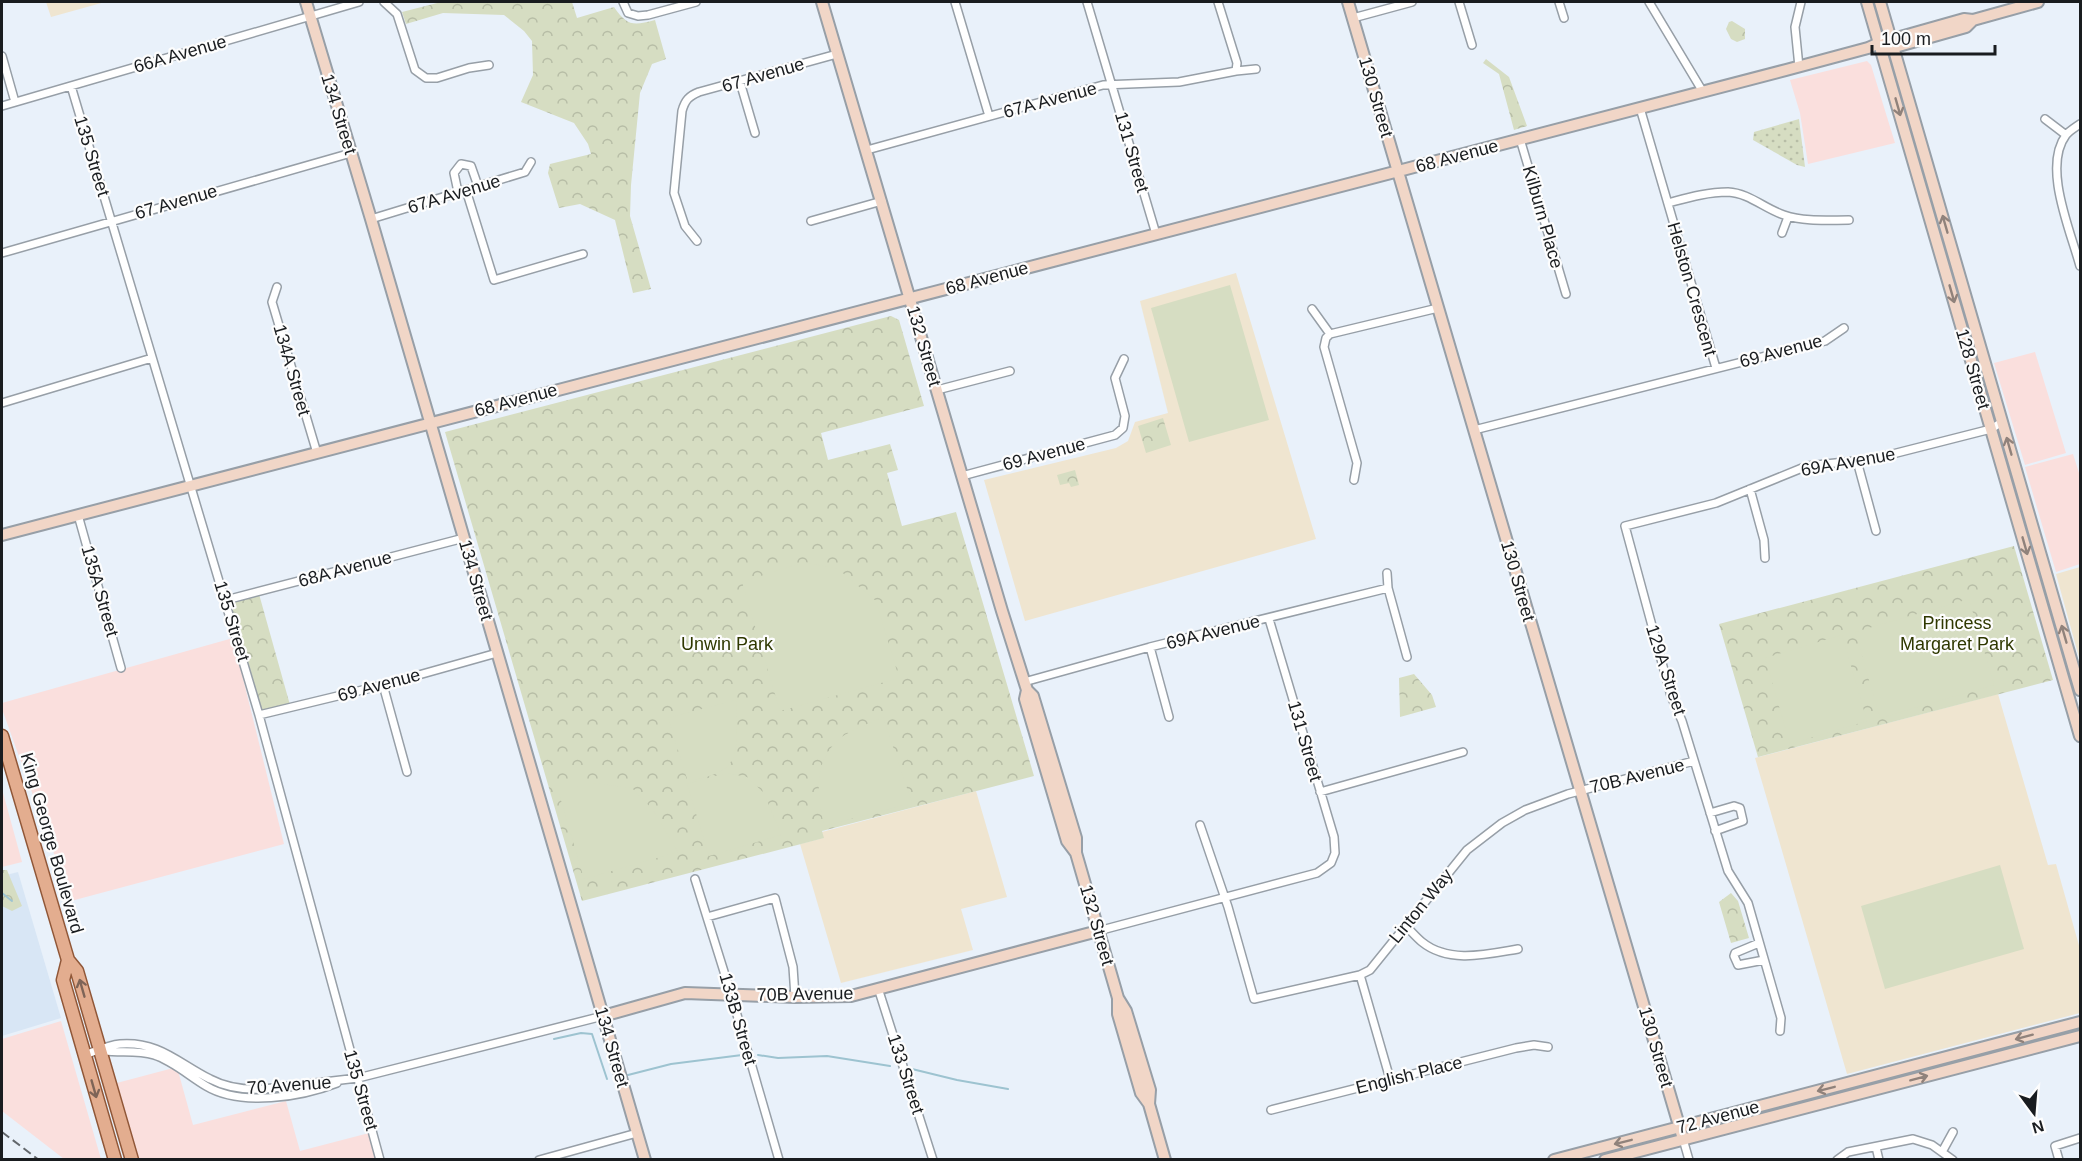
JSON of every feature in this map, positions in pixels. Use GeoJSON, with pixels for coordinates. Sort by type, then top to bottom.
{"type":"FeatureCollection","features":[{"type":"Feature","properties":{"kind":"main road","name":"King George Boulevard"},"geometry":{"type":"LineString","coordinates":[[2,736],[68,960],[77,970],[132,1160]]}},
{"type":"Feature","properties":{"kind":"main road","name":"King George Boulevard"},"geometry":{"type":"LineString","coordinates":[[68,960],[63,980],[115,1160]]}},
{"type":"Feature","properties":{"kind":"street","name":"134 Street"},"geometry":{"type":"LineString","coordinates":[[306,2],[645,1160]]}},
{"type":"Feature","properties":{"kind":"street","name":"66A Avenue"},"geometry":{"type":"LineString","coordinates":[[2,106],[359,2]]}},
{"type":"Feature","properties":{"kind":"street"},"geometry":{"type":"LineString","coordinates":[[384,2],[398,14],[416,70],[426,78],[437,78],[469,68],[489,65]]}},
{"type":"Feature","properties":{"kind":"street"},"geometry":{"type":"LineString","coordinates":[[623,2],[628,13],[638,16],[696,2]]}},
{"type":"Feature","properties":{"kind":"street","name":"132 Street"},"geometry":{"type":"LineString","coordinates":[[822,2],[1025,686],[1033,696],[1076,838],[1076,853],[1098,930],[1118,998],[1126,1011],[1150,1090],[1149,1104],[1165,1160]]}},
{"type":"Feature","properties":{"kind":"street"},"geometry":{"type":"LineString","coordinates":[[955,2],[989,116]]}},
{"type":"Feature","properties":{"kind":"street","name":"131 Street"},"geometry":{"type":"LineString","coordinates":[[1087,2],[1156,234]]}},
{"type":"Feature","properties":{"kind":"street"},"geometry":{"type":"LineString","coordinates":[[1218,2],[1237,67]]}},
{"type":"Feature","properties":{"kind":"street","name":"130 Street"},"geometry":{"type":"LineString","coordinates":[[1348,2],[1689,1160]]}},
{"type":"Feature","properties":{"kind":"street"},"geometry":{"type":"LineString","coordinates":[[1353,18],[1412,2]]}},
{"type":"Feature","properties":{"kind":"street"},"geometry":{"type":"LineString","coordinates":[[1459,2],[1472,45]]}},
{"type":"Feature","properties":{"kind":"street"},"geometry":{"type":"LineString","coordinates":[[1559,2],[1564,18]]}},
{"type":"Feature","properties":{"kind":"street"},"geometry":{"type":"LineString","coordinates":[[1649,2],[1703,92]]}},
{"type":"Feature","properties":{"kind":"street"},"geometry":{"type":"LineString","coordinates":[[1799,67],[1795,27],[1801,2]]}},
{"type":"Feature","properties":{"kind":"street","name":"128 Street"},"geometry":{"type":"LineString","coordinates":[[1868,2],[2080,736]]}},
{"type":"Feature","properties":{"kind":"street","name":"128 Street"},"geometry":{"type":"LineString","coordinates":[[1881,2],[2080,690]]}},
{"type":"Feature","properties":{"kind":"street"},"geometry":{"type":"LineString","coordinates":[[1881,47],[1966,27],[1973,20],[2038,2]]}},
{"type":"Feature","properties":{"kind":"street","name":"68 Avenue"},"geometry":{"type":"LineString","coordinates":[[2,535],[1868,48],[1881,47]]}},
{"type":"Feature","properties":{"kind":"street","name":"67 Avenue"},"geometry":{"type":"LineString","coordinates":[[697,240],[685,226],[674,192],[682,111],[689,97],[699,92],[837,54]]}},
{"type":"Feature","properties":{"kind":"street"},"geometry":{"type":"LineString","coordinates":[[2,56],[15,102]]}},
{"type":"Feature","properties":{"kind":"street","name":"67A Avenue"},"geometry":{"type":"LineString","coordinates":[[867,150],[1112,84],[1179,82],[1237,67],[1256,69]]}},
{"type":"Feature","properties":{"kind":"street"},"geometry":{"type":"LineString","coordinates":[[740,82],[755,133]]}},
{"type":"Feature","properties":{"kind":"street","name":"135 Street"},"geometry":{"type":"LineString","coordinates":[[71,86],[226,600],[380,1160]]}},
{"type":"Feature","properties":{"kind":"street","name":"Helston Crescent"},"geometry":{"type":"LineString","coordinates":[[1474,430],[1716,368],[1641,108]]}},
{"type":"Feature","properties":{"kind":"street"},"geometry":{"type":"LineString","coordinates":[[2045,119],[2066,135]]}},
{"type":"Feature","properties":{"kind":"street"},"geometry":{"type":"LineString","coordinates":[[2080,124],[2066,135],[2060,149],[2056,172],[2080,266]]}},
{"type":"Feature","properties":{"kind":"street","name":"Kilburn Place"},"geometry":{"type":"LineString","coordinates":[[1520,139],[1566,294]]}},
{"type":"Feature","properties":{"kind":"street","name":"67 Avenue"},"geometry":{"type":"LineString","coordinates":[[2,253],[351,153]]}},
{"type":"Feature","properties":{"kind":"street","name":"67A Avenue"},"geometry":{"type":"LineString","coordinates":[[371,219],[525,172],[531,162]]}},
{"type":"Feature","properties":{"kind":"street"},"geometry":{"type":"LineString","coordinates":[[478,186],[471,166],[461,164],[454,173],[494,280],[584,254]]}},
{"type":"Feature","properties":{"kind":"street"},"geometry":{"type":"LineString","coordinates":[[1668,203],[1706,194],[1728,192],[1743,195],[1800,220],[1849,220]]}},
{"type":"Feature","properties":{"kind":"street"},"geometry":{"type":"LineString","coordinates":[[811,221],[882,201]]}},
{"type":"Feature","properties":{"kind":"street"},"geometry":{"type":"LineString","coordinates":[[1782,233],[1788,216]]}},
{"type":"Feature","properties":{"kind":"street"},"geometry":{"type":"LineString","coordinates":[[2071,231],[2080,228]]}},
{"type":"Feature","properties":{"kind":"street","name":"134A Street"},"geometry":{"type":"LineString","coordinates":[[277,287],[272,302],[317,453]]}},
{"type":"Feature","properties":{"kind":"street"},"geometry":{"type":"LineString","coordinates":[[1354,480],[1357,463],[1324,347],[1326,338],[1330,334],[1438,308]]}},
{"type":"Feature","properties":{"kind":"street"},"geometry":{"type":"LineString","coordinates":[[1312,309],[1330,334]]}},
{"type":"Feature","properties":{"kind":"street","name":"69 Avenue"},"geometry":{"type":"LineString","coordinates":[[1716,368],[1825,341],[1844,328]]}},
{"type":"Feature","properties":{"kind":"street"},"geometry":{"type":"LineString","coordinates":[[2,403],[152,358]]}},
{"type":"Feature","properties":{"kind":"street","name":"69 Avenue"},"geometry":{"type":"LineString","coordinates":[[962,476],[1115,435],[1123,428],[1125,417],[1115,378],[1124,359]]}},
{"type":"Feature","properties":{"kind":"street"},"geometry":{"type":"LineString","coordinates":[[937,390],[1010,371]]}},
{"type":"Feature","properties":{"kind":"street","name":"69A Avenue"},"geometry":{"type":"LineString","coordinates":[[1625,526],[1716,503],[1807,466],[1904,453],[1991,429],[2002,422]]}},
{"type":"Feature","properties":{"kind":"street"},"geometry":{"type":"LineString","coordinates":[[1857,461],[1876,531]]}},
{"type":"Feature","properties":{"kind":"street"},"geometry":{"type":"LineString","coordinates":[[2006,480],[2016,494],[2025,522],[2032,524]]}},
{"type":"Feature","properties":{"kind":"street"},"geometry":{"type":"LineString","coordinates":[[1750,489],[1764,540],[1765,558]]}},
{"type":"Feature","properties":{"kind":"street","name":"135A Street"},"geometry":{"type":"LineString","coordinates":[[78,515],[121,668]]}},
{"type":"Feature","properties":{"kind":"street","name":"129A Street"},"geometry":{"type":"LineString","coordinates":[[1625,526],[1671,696],[1682,721],[1728,871],[1748,903],[1781,1018],[1780,1031]]}},
{"type":"Feature","properties":{"kind":"street","name":"68A Avenue"},"geometry":{"type":"LineString","coordinates":[[226,600],[464,538]]}},
{"type":"Feature","properties":{"kind":"street"},"geometry":{"type":"LineString","coordinates":[[1387,573],[1388,588],[1407,657]]}},
{"type":"Feature","properties":{"kind":"street","name":"69A Avenue"},"geometry":{"type":"LineString","coordinates":[[1025,686],[1150,647],[1388,588]]}},
{"type":"Feature","properties":{"kind":"street","name":"131 Street"},"geometry":{"type":"LineString","coordinates":[[1269,619],[1334,837],[1335,853],[1331,863]]}},
{"type":"Feature","properties":{"kind":"street"},"geometry":{"type":"LineString","coordinates":[[1150,647],[1169,717]]}},
{"type":"Feature","properties":{"kind":"street","name":"69 Avenue"},"geometry":{"type":"LineString","coordinates":[[259,715],[383,685],[497,653]]}},
{"type":"Feature","properties":{"kind":"street"},"geometry":{"type":"LineString","coordinates":[[383,685],[407,772]]}},
{"type":"Feature","properties":{"kind":"street"},"geometry":{"type":"LineString","coordinates":[[1320,792],[1463,752]]}},
{"type":"Feature","properties":{"kind":"street","name":"70B Avenue"},"geometry":{"type":"LineString","coordinates":[[1580,790],[1694,761]]}},
{"type":"Feature","properties":{"kind":"street","name":"Linton Way"},"geometry":{"type":"LineString","coordinates":[[1224,897],[1254,999],[1360,975],[1370,970],[1467,850],[1502,823],[1525,810],[1580,790]]}},
{"type":"Feature","properties":{"kind":"street"},"geometry":{"type":"LineString","coordinates":[[1710,813],[1734,806],[1740,808],[1743,816],[1743,821],[1738,824],[1715,831]]}},
{"type":"Feature","properties":{"kind":"street"},"geometry":{"type":"LineString","coordinates":[[1200,825],[1224,897]]}},
{"type":"Feature","properties":{"kind":"street","name":"70B Avenue"},"geometry":{"type":"LineString","coordinates":[[342,1081],[603,1016],[680,994],[851,996],[1317,873],[1331,863]]}},
{"type":"Feature","properties":{"kind":"street","name":"133B Street"},"geometry":{"type":"LineString","coordinates":[[695,879],[731,994],[778,1160]]}},
{"type":"Feature","properties":{"kind":"street"},"geometry":{"type":"LineString","coordinates":[[707,917],[775,898],[793,967],[795,997]]}},
{"type":"Feature","properties":{"kind":"street"},"geometry":{"type":"LineString","coordinates":[[1405,925],[1424,943],[1446,953],[1469,956],[1518,949]]}},
{"type":"Feature","properties":{"kind":"street"},"geometry":{"type":"LineString","coordinates":[[1759,943],[1741,950],[1734,956],[1738,965],[1764,960]]}},
{"type":"Feature","properties":{"kind":"street"},"geometry":{"type":"LineString","coordinates":[[1360,975],[1390,1079]]}},
{"type":"Feature","properties":{"kind":"street","name":"133 Street"},"geometry":{"type":"LineString","coordinates":[[878,988],[933,1160]]}},
{"type":"Feature","properties":{"kind":"street","name":"72 Avenue"},"geometry":{"type":"LineString","coordinates":[[1554,1160],[2080,1023]]}},
{"type":"Feature","properties":{"kind":"street","name":"72 Avenue"},"geometry":{"type":"LineString","coordinates":[[1605,1160],[2080,1036]]}},
{"type":"Feature","properties":{"kind":"street","name":"English Place"},"geometry":{"type":"LineString","coordinates":[[1271,1110],[1534,1045],[1548,1047]]}},
{"type":"Feature","properties":{"kind":"street","name":"70 Avenue"},"geometry":{"type":"LineString","coordinates":[[85,1055],[99,1050],[143,1052],[154,1055],[164,1059],[208,1088],[236,1097],[270,1098],[324,1088],[342,1081]]}},
{"type":"Feature","properties":{"kind":"street"},"geometry":{"type":"LineString","coordinates":[[1863,1093],[1877,1082],[1882,1074]]}},
{"type":"Feature","properties":{"kind":"street"},"geometry":{"type":"LineString","coordinates":[[1942,1152],[1953,1132]]}},
{"type":"Feature","properties":{"kind":"street"},"geometry":{"type":"LineString","coordinates":[[539,1160],[637,1133]]}},
{"type":"Feature","properties":{"kind":"street"},"geometry":{"type":"LineString","coordinates":[[2059,1160],[2055,1146],[2080,1138]]}},
{"type":"Feature","properties":{"kind":"street"},"geometry":{"type":"LineString","coordinates":[[1837,1160],[1848,1152],[1913,1139],[1932,1145],[1953,1160]]}},
{"type":"Feature","properties":{"kind":"street"},"geometry":{"type":"LineString","coordinates":[[1876,1146],[1878,1160]]}},
{"type":"Feature","properties":{"kind":"shaded area"},"geometry":{"type":"Polygon","coordinates":[[[46,2],[105,2],[51,17],[46,2]]]}},
{"type":"Feature","properties":{"kind":"shaded area"},"geometry":{"type":"Polygon","coordinates":[[[1867,61],[1871,65],[1895,143],[1808,164],[1800,113],[1790,80],[1867,61]]]}},
{"type":"Feature","properties":{"kind":"shaded area"},"geometry":{"type":"Polygon","coordinates":[[[1236,273],[1316,539],[1025,621],[984,480],[1116,448],[1128,441],[1135,422],[1168,413],[1140,301],[1236,273]]]}},
{"type":"Feature","properties":{"kind":"shaded area"},"geometry":{"type":"Polygon","coordinates":[[[2035,352],[2066,453],[2025,465],[1994,363],[2035,352]]]}},
{"type":"Feature","properties":{"kind":"shaded area"},"geometry":{"type":"Polygon","coordinates":[[[2073,454],[2080,476],[2080,564],[2056,572],[2025,467],[2073,454]]]}},
{"type":"Feature","properties":{"kind":"shaded area"},"geometry":{"type":"Polygon","coordinates":[[[2080,567],[2080,661],[2056,574],[2080,567]]]}},
{"type":"Feature","properties":{"kind":"shaded area"},"geometry":{"type":"Polygon","coordinates":[[[233,638],[284,844],[71,901],[2,709],[2,703],[233,638]]]}},
{"type":"Feature","properties":{"kind":"shaded area"},"geometry":{"type":"Polygon","coordinates":[[[1998,694],[2048,865],[2056,864],[2080,949],[2080,1013],[1847,1074],[1755,758],[1998,694]]]}},
{"type":"Feature","properties":{"kind":"shaded area"},"geometry":{"type":"Polygon","coordinates":[[[2,789],[22,862],[2,867],[2,789]]]}},
{"type":"Feature","properties":{"kind":"shaded area"},"geometry":{"type":"Polygon","coordinates":[[[976,791],[1007,897],[961,909],[973,950],[841,983],[800,844],[823,838],[822,832],[976,791]]]}},
{"type":"Feature","properties":{"kind":"shaded area"},"geometry":{"type":"Polygon","coordinates":[[[18,872],[61,1018],[2,1036],[2,876],[18,872]]]}},
{"type":"Feature","properties":{"kind":"shaded area"},"geometry":{"type":"Polygon","coordinates":[[[61,1021],[101,1159],[64,1159],[2,1111],[2,1039],[61,1021]]]}},
{"type":"Feature","properties":{"kind":"shaded area"},"geometry":{"type":"Polygon","coordinates":[[[177,1067],[193,1125],[286,1101],[300,1151],[369,1133],[377,1159],[136,1159],[113,1084],[177,1067]]]}},
{"type":"Feature","properties":{"kind":"green space"},"geometry":{"type":"Polygon","coordinates":[[[441,2],[572,2],[577,18],[614,7],[623,18],[631,23],[655,20],[666,59],[652,64],[640,93],[630,216],[651,289],[633,293],[615,220],[580,204],[559,208],[548,173],[550,164],[591,154],[588,144],[574,123],[521,102],[533,75],[532,41],[524,31],[504,15],[443,13],[406,24],[402,12],[441,2]]]}},
{"type":"Feature","properties":{"kind":"green space"},"geometry":{"type":"Polygon","coordinates":[[[1732,21],[1745,29],[1745,39],[1737,42],[1731,39],[1726,29],[1732,21]]]}},
{"type":"Feature","properties":{"kind":"green space"},"geometry":{"type":"Polygon","coordinates":[[[1486,59],[1509,77],[1527,126],[1514,130],[1499,74],[1483,63],[1486,59]]]}},
{"type":"Feature","properties":{"kind":"green space"},"geometry":{"type":"Polygon","coordinates":[[[1799,119],[1805,167],[1797,165],[1753,140],[1754,132],[1799,119]]]}},
{"type":"Feature","properties":{"kind":"green space"},"geometry":{"type":"Polygon","coordinates":[[[1230,285],[1269,420],[1189,442],[1151,308],[1230,285]]]}},
{"type":"Feature","properties":{"kind":"green space","name":"Unwin Park"},"geometry":{"type":"Polygon","coordinates":[[[891,316],[899,320],[924,406],[821,433],[828,460],[890,444],[898,470],[887,473],[902,526],[956,512],[1034,776],[822,831],[824,838],[582,901],[445,432],[891,316]]]}},
{"type":"Feature","properties":{"kind":"green space"},"geometry":{"type":"Polygon","coordinates":[[[1163,418],[1171,445],[1146,453],[1138,426],[1163,418]]]}},
{"type":"Feature","properties":{"kind":"green space"},"geometry":{"type":"Polygon","coordinates":[[[1075,470],[1079,485],[1071,487],[1069,483],[1060,485],[1057,475],[1075,470]]]}},
{"type":"Feature","properties":{"kind":"green space","name":"Princess Margaret Park"},"geometry":{"type":"Polygon","coordinates":[[[2014,546],[2053,680],[1758,757],[1719,624],[2014,546]]]}},
{"type":"Feature","properties":{"kind":"green space"},"geometry":{"type":"Polygon","coordinates":[[[804,562],[838,569],[876,601],[899,678],[780,711],[742,582],[804,562]]]}},
{"type":"Feature","properties":{"kind":"green space"},"geometry":{"type":"Polygon","coordinates":[[[259,594],[290,705],[261,712],[230,602],[259,594]]]}},
{"type":"Feature","properties":{"kind":"green space"},"geometry":{"type":"Polygon","coordinates":[[[1969,599],[1994,685],[1880,718],[1855,632],[1969,599]]]}},
{"type":"Feature","properties":{"kind":"green space"},"geometry":{"type":"Polygon","coordinates":[[[1842,635],[1867,721],[1790,744],[1765,658],[1842,635]]]}},
{"type":"Feature","properties":{"kind":"green space"},"geometry":{"type":"Polygon","coordinates":[[[1414,674],[1432,695],[1436,707],[1400,717],[1399,678],[1414,674]]]}},
{"type":"Feature","properties":{"kind":"green space"},"geometry":{"type":"Polygon","coordinates":[[[736,700],[737,737],[730,764],[716,773],[688,782],[668,718],[736,700]]]}},
{"type":"Feature","properties":{"kind":"green space"},"geometry":{"type":"Polygon","coordinates":[[[883,717],[912,803],[824,826],[819,781],[824,760],[841,738],[883,717]]]}},
{"type":"Feature","properties":{"kind":"green space"},"geometry":{"type":"Polygon","coordinates":[[[726,773],[747,777],[764,793],[781,835],[709,856],[687,784],[726,773]]]}},
{"type":"Feature","properties":{"kind":"green space"},"geometry":{"type":"Polygon","coordinates":[[[593,783],[632,788],[653,810],[678,852],[584,879],[558,790],[593,783]]]}},
{"type":"Feature","properties":{"kind":"green space"},"geometry":{"type":"Polygon","coordinates":[[[2000,865],[2024,949],[1885,989],[1861,906],[2000,865]]]}},
{"type":"Feature","properties":{"kind":"green space"},"geometry":{"type":"Polygon","coordinates":[[[2,870],[7,870],[22,906],[12,911],[2,906],[2,870]]]}},
{"type":"Feature","properties":{"kind":"green space"},"geometry":{"type":"Polygon","coordinates":[[[1731,893],[1738,901],[1749,938],[1731,943],[1719,902],[1731,893]]]}},
{"type":"Feature","properties":{"kind":"waterway"},"geometry":{"type":"LineString","coordinates":[[2,893],[12,901]]}},
{"type":"Feature","properties":{"kind":"waterway"},"geometry":{"type":"LineString","coordinates":[[554,1039],[581,1033],[592,1034],[607,1079]]}},
{"type":"Feature","properties":{"kind":"waterway"},"geometry":{"type":"LineString","coordinates":[[628,1075],[671,1064],[742,1055]]}},
{"type":"Feature","properties":{"kind":"waterway"},"geometry":{"type":"LineString","coordinates":[[758,1055],[778,1058],[827,1056],[890,1066]]}},
{"type":"Feature","properties":{"kind":"waterway"},"geometry":{"type":"LineString","coordinates":[[912,1069],[1008,1089]]}},
{"type":"Feature","properties":{"kind":"railway"},"geometry":{"type":"LineString","coordinates":[[2,1132],[39,1160]]}}]}
